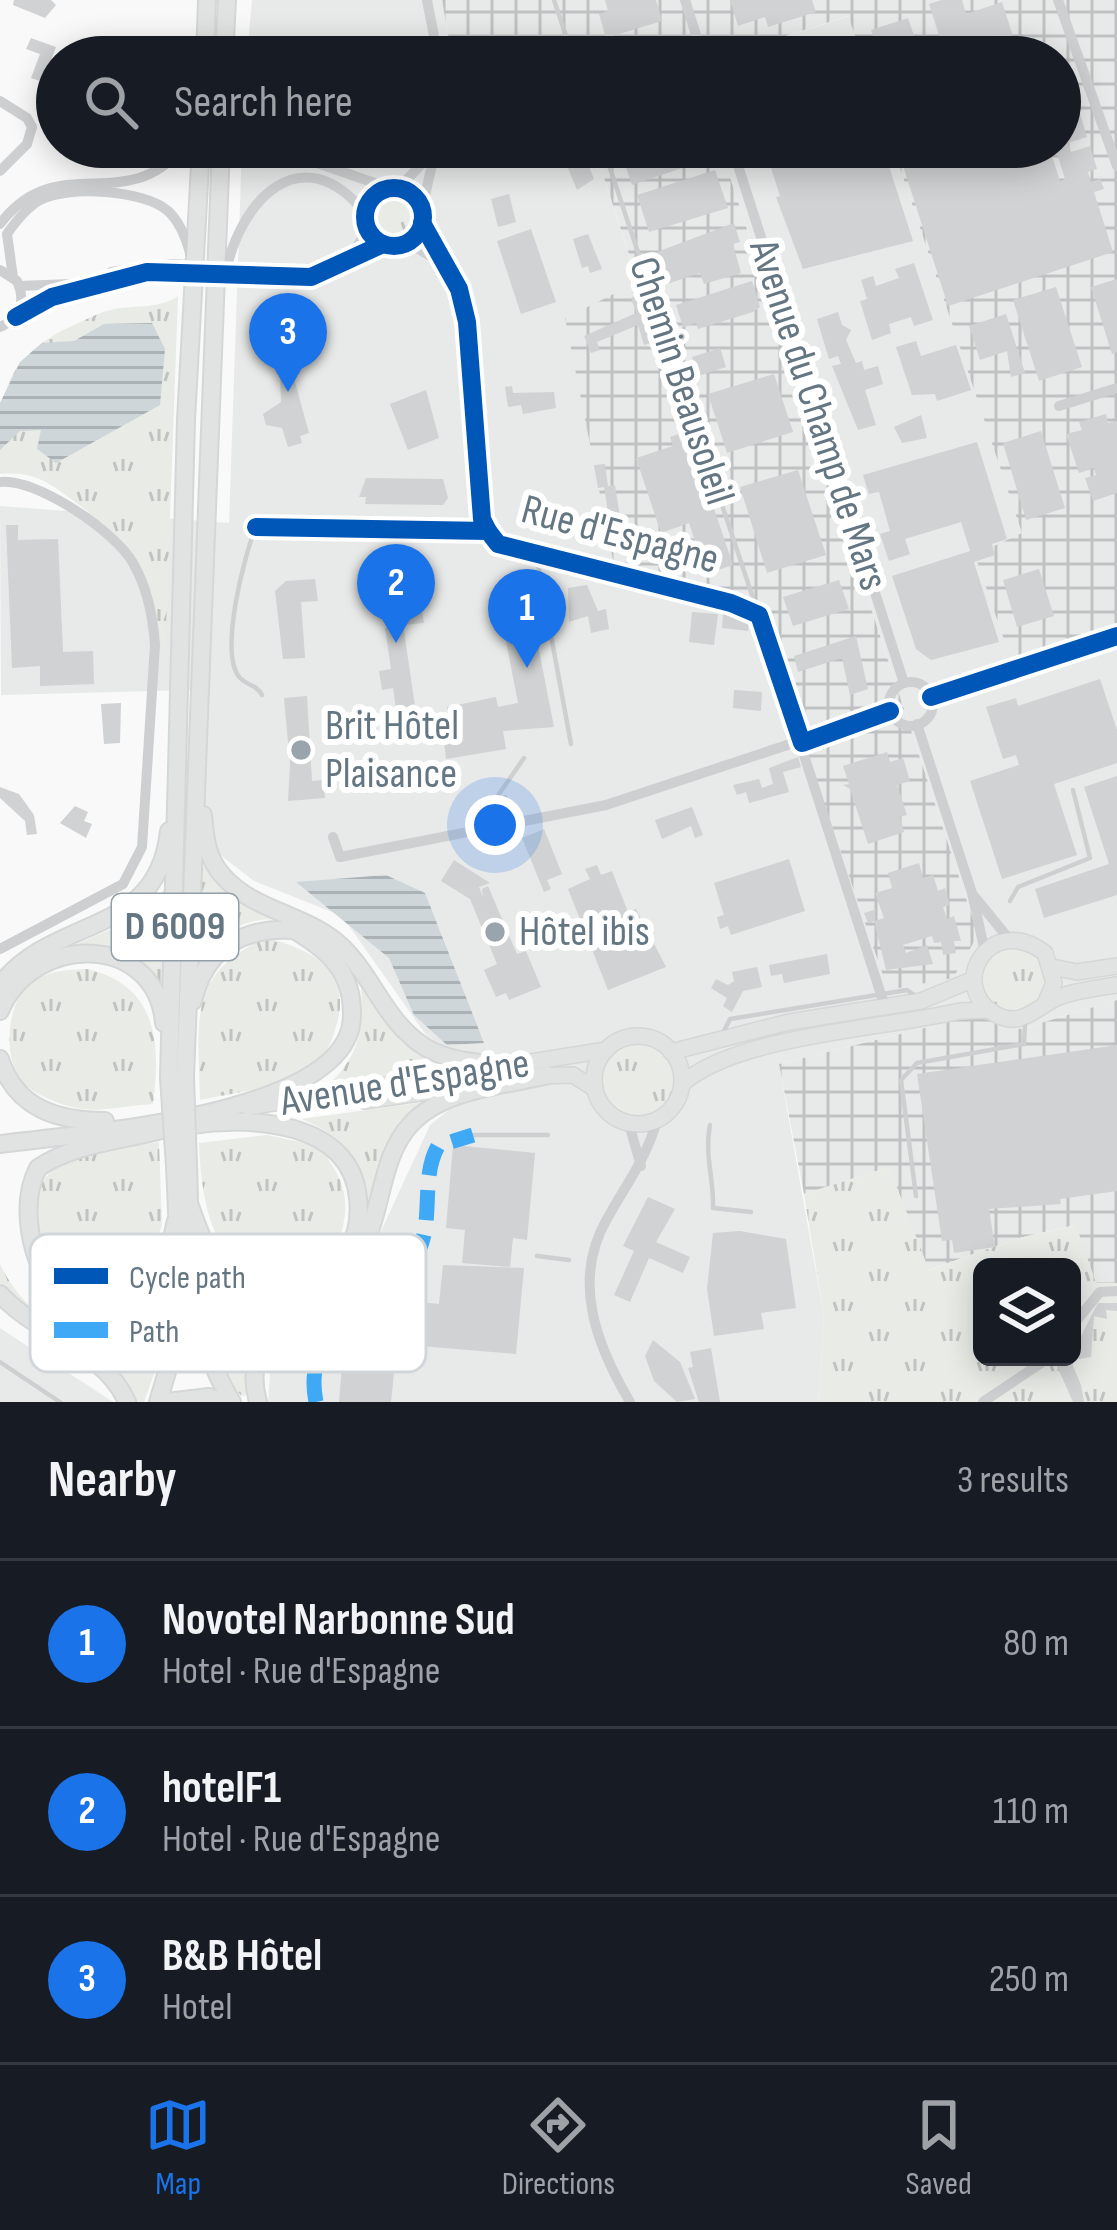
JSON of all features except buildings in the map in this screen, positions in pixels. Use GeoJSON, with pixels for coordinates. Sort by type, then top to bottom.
{"type":"FeatureCollection","features":[{"type":"Feature","properties":{"kind":"main road"},"geometry":{"type":"LineString","coordinates":[[206,36],[207,0]]}},
{"type":"Feature","properties":{"kind":"main road"},"geometry":{"type":"LineString","coordinates":[[226,36],[227,0]]}},
{"type":"Feature","properties":{"kind":"main road","name":"D 6009"},"geometry":{"type":"LineString","coordinates":[[192,1234],[177,1078],[175,776],[200,168]]}},
{"type":"Feature","properties":{"kind":"main road","name":"D 6009"},"geometry":{"type":"LineString","coordinates":[[177,1078],[185,1030],[200,731],[220,168]]}},
{"type":"Feature","properties":{"kind":"main road"},"geometry":{"type":"LineString","coordinates":[[200,731],[206,846],[218,872],[237,891],[318,928],[345,950],[408,1036],[453,1061],[515,1068]]}},
{"type":"Feature","properties":{"kind":"main road"},"geometry":{"type":"LineString","coordinates":[[0,985],[37,951],[124,911],[151,888],[168,839],[175,776]]}},
{"type":"Feature","properties":{"kind":"main road"},"geometry":{"type":"LineString","coordinates":[[185,1030],[197,981],[218,950],[270,928],[294,930],[322,947],[342,967],[352,1000],[352,1027],[330,1065],[302,1085],[204,1118]]}},
{"type":"Feature","properties":{"kind":"main road"},"geometry":{"type":"LineString","coordinates":[[671,1052],[883,1000],[922,1001],[974,979],[985,952],[1009,939],[1030,943],[1052,967],[1054,983],[1045,1004]]}},
{"type":"Feature","properties":{"kind":"main road"},"geometry":{"type":"LineString","coordinates":[[0,1011],[23,974],[46,958],[72,952],[100,954],[146,982],[163,1011],[177,1078]]}},
{"type":"Feature","properties":{"kind":"main road"},"geometry":{"type":"LineString","coordinates":[[1052,967],[1076,972],[1117,966]]}},
{"type":"Feature","properties":{"kind":"main road"},"geometry":{"type":"LineString","coordinates":[[974,979],[989,1010],[1002,1018],[1025,1018],[1045,1004],[1117,985]]}},
{"type":"Feature","properties":{"kind":"main road"},"geometry":{"type":"LineString","coordinates":[[682,1084],[671,1052],[646,1037],[621,1040],[597,1063],[595,1089],[609,1114],[628,1124],[657,1120],[676,1102],[682,1084],[702,1066],[745,1051],[959,1011],[989,1010]]}},
{"type":"Feature","properties":{"kind":"main road","name":"Avenue d'Espagne"},"geometry":{"type":"LineString","coordinates":[[204,1118],[606,1050]]}},
{"type":"Feature","properties":{"kind":"main road"},"geometry":{"type":"LineString","coordinates":[[0,1059],[15,1090],[39,1111],[69,1121],[161,1125]]}},
{"type":"Feature","properties":{"kind":"main road"},"geometry":{"type":"LineString","coordinates":[[370,1234],[396,1146],[409,1125],[452,1098],[548,1075]]}},
{"type":"Feature","properties":{"kind":"main road","name":"Avenue d'Espagne"},"geometry":{"type":"LineString","coordinates":[[204,1118],[548,1075],[573,1076],[595,1089]]}},
{"type":"Feature","properties":{"kind":"main road","name":"D 6009"},"geometry":{"type":"LineString","coordinates":[[0,1149],[204,1118],[286,1128],[333,1147],[357,1188],[359,1219],[354,1234]]}},
{"type":"Feature","properties":{"kind":"main road"},"geometry":{"type":"LineString","coordinates":[[11,1192],[68,1151],[161,1125]]}},
{"type":"Feature","properties":{"kind":"main road","name":"D 6009"},"geometry":{"type":"LineString","coordinates":[[177,1234],[182,1165]]}},
{"type":"Feature","properties":{"kind":"main road","name":"D 6009"},"geometry":{"type":"LineString","coordinates":[[190,1203],[204,1234]]}},
{"type":"Feature","properties":{"kind":"main road"},"geometry":{"type":"LineString","coordinates":[[172,1234],[176,1221]]}},
{"type":"Feature","properties":{"kind":"main road"},"geometry":{"type":"LineString","coordinates":[[22,1288],[30,1294]]}},
{"type":"Feature","properties":{"kind":"main road"},"geometry":{"type":"LineString","coordinates":[[0,1294],[30,1321]]}},
{"type":"Feature","properties":{"kind":"main road"},"geometry":{"type":"LineString","coordinates":[[106,1372],[127,1402]]}},
{"type":"Feature","properties":{"kind":"main road","name":"D 6009"},"geometry":{"type":"LineString","coordinates":[[163,1402],[170,1372]]}},
{"type":"Feature","properties":{"kind":"main road","name":"D 6009"},"geometry":{"type":"LineString","coordinates":[[214,1372],[232,1402]]}},
{"type":"Feature","properties":{"kind":"main road"},"geometry":{"type":"LineString","coordinates":[[257,1402],[254,1387],[259,1372]]}},
{"type":"Feature","properties":{"kind":"main road"},"geometry":{"type":"LineString","coordinates":[[163,1402],[209,1397],[219,1402]]}},
{"type":"Feature","properties":{"kind":"street"},"geometry":{"type":"LineString","coordinates":[[427,0],[434,36]]}},
{"type":"Feature","properties":{"kind":"street"},"geometry":{"type":"LineString","coordinates":[[685,0],[696,36]]}},
{"type":"Feature","properties":{"kind":"street"},"geometry":{"type":"LineString","coordinates":[[1058,0],[1071,36]]}},
{"type":"Feature","properties":{"kind":"street"},"geometry":{"type":"LineString","coordinates":[[1081,65],[1117,166]]}},
{"type":"Feature","properties":{"kind":"street"},"geometry":{"type":"LineString","coordinates":[[0,101],[32,127],[27,145],[0,171]]}},
{"type":"Feature","properties":{"kind":"street"},"geometry":{"type":"LineString","coordinates":[[0,224],[35,191],[62,182],[115,184],[145,178],[157,168]]}},
{"type":"Feature","properties":{"kind":"street"},"geometry":{"type":"LineString","coordinates":[[334,168],[410,192],[448,268],[467,322],[482,519],[488,532]]}},
{"type":"Feature","properties":{"kind":"street"},"geometry":{"type":"LineString","coordinates":[[244,272],[330,266],[351,253],[371,198],[423,168]]}},
{"type":"Feature","properties":{"kind":"street"},"geometry":{"type":"LineString","coordinates":[[407,242],[422,216],[431,168]]}},
{"type":"Feature","properties":{"kind":"street","name":"Avenue du Champ de Mars"},"geometry":{"type":"LineString","coordinates":[[739,168],[904,683]]}},
{"type":"Feature","properties":{"kind":"street"},"geometry":{"type":"LineString","coordinates":[[216,327],[229,255],[247,212],[262,194],[287,182],[317,178],[350,194],[383,244]]}},
{"type":"Feature","properties":{"kind":"street"},"geometry":{"type":"LineString","coordinates":[[6,325],[22,302],[7,234],[21,215],[58,194],[149,201],[167,210],[190,250],[193,291]]}},
{"type":"Feature","properties":{"kind":"street"},"geometry":{"type":"LineString","coordinates":[[0,270],[16,282],[57,288],[131,266],[311,278],[383,244],[407,242],[448,268]]}},
{"type":"Feature","properties":{"kind":"street"},"geometry":{"type":"LineString","coordinates":[[6,325],[52,297],[116,277],[173,268]]}},
{"type":"Feature","properties":{"kind":"street"},"geometry":{"type":"LineString","coordinates":[[1059,406],[1117,388]]}},
{"type":"Feature","properties":{"kind":"street"},"geometry":{"type":"LineString","coordinates":[[0,482],[18,479],[39,487],[114,540],[132,562],[152,614],[155,645],[142,847],[123,884],[0,949]]}},
{"type":"Feature","properties":{"kind":"street","name":"Rue d'Espagne"},"geometry":{"type":"LineString","coordinates":[[256,527],[488,532],[499,544],[731,603],[759,616],[883,1000]]}},
{"type":"Feature","properties":{"kind":"street"},"geometry":{"type":"LineString","coordinates":[[931,697],[1117,636]]}},
{"type":"Feature","properties":{"kind":"street"},"geometry":{"type":"LineString","coordinates":[[904,683],[919,684],[931,697],[931,713],[917,724],[904,725],[890,711],[890,696],[904,683]]}},
{"type":"Feature","properties":{"kind":"street"},"geometry":{"type":"LineString","coordinates":[[333,837],[340,857],[606,806],[890,711]]}},
{"type":"Feature","properties":{"kind":"street"},"geometry":{"type":"LineString","coordinates":[[917,724],[972,893],[985,952]]}},
{"type":"Feature","properties":{"kind":"street"},"geometry":{"type":"LineString","coordinates":[[972,893],[1009,939]]}},
{"type":"Feature","properties":{"kind":"street"},"geometry":{"type":"LineString","coordinates":[[630,1402],[608,1364],[589,1305],[590,1269],[607,1218],[641,1168],[657,1120]]}},
{"type":"Feature","properties":{"kind":"street"},"geometry":{"type":"LineString","coordinates":[[628,1124],[641,1168]]}},
{"type":"Feature","properties":{"kind":"street"},"geometry":{"type":"LineString","coordinates":[[1081,1315],[1100,1292],[1117,1291]]}},
{"type":"Feature","properties":{"kind":"street"},"geometry":{"type":"LineString","coordinates":[[982,1402],[1036,1366]]}},
{"type":"Feature","properties":{"kind":"lane"},"geometry":{"type":"LineString","coordinates":[[554,0],[566,36]]}},
{"type":"Feature","properties":{"kind":"lane","name":"Chemin Beausoleil"},"geometry":{"type":"LineString","coordinates":[[610,168],[759,616]]}},
{"type":"Feature","properties":{"kind":"lane"},"geometry":{"type":"LineString","coordinates":[[256,527],[238,567],[234,656],[241,680],[262,695]]}},
{"type":"Feature","properties":{"kind":"lane"},"geometry":{"type":"LineString","coordinates":[[536,554],[571,744]]}},
{"type":"Feature","properties":{"kind":"lane"},"geometry":{"type":"LineString","coordinates":[[493,828],[490,807],[524,758]]}},
{"type":"Feature","properties":{"kind":"lane"},"geometry":{"type":"LineString","coordinates":[[1010,901],[1018,886],[1090,858],[1073,790]]}},
{"type":"Feature","properties":{"kind":"lane"},"geometry":{"type":"LineString","coordinates":[[505,797],[507,825]]}},
{"type":"Feature","properties":{"kind":"lane"},"geometry":{"type":"LineString","coordinates":[[916,1196],[901,1080],[917,1063],[1024,1044],[1025,1018]]}},
{"type":"Feature","properties":{"kind":"lane"},"geometry":{"type":"LineString","coordinates":[[710,1125],[704,1153],[714,1183],[713,1208],[751,1211]]}},
{"type":"Feature","properties":{"kind":"lane"},"geometry":{"type":"LineString","coordinates":[[473,1135],[548,1136]]}},
{"type":"Feature","properties":{"kind":"lane"},"geometry":{"type":"LineString","coordinates":[[537,1256],[569,1260]]}},
{"type":"Feature","properties":{"kind":"lane"},"geometry":{"type":"LineString","coordinates":[[0,1362],[60,1402]]}},
{"type":"Feature","properties":{"kind":"shaded area"},"geometry":{"type":"Polygon","coordinates":[[[252,0],[442,0],[448,36],[249,36],[252,0]]]}},
{"type":"Feature","properties":{"kind":"shaded area"},"geometry":{"type":"Polygon","coordinates":[[[442,0],[1117,0],[1117,629],[1012,663],[975,555],[1022,533],[900,168],[1081,168],[1081,36],[855,36],[848,16],[786,36],[448,36],[442,0]]]}},
{"type":"Feature","properties":{"kind":"shaded area"},"geometry":{"type":"Polygon","coordinates":[[[849,16],[856,36],[786,36],[849,16]]]}},
{"type":"Feature","properties":{"kind":"shaded area"},"geometry":{"type":"Polygon","coordinates":[[[241,168],[601,168],[638,283],[753,594],[978,935],[727,168],[900,168],[1023,533],[1013,662],[1117,629],[1117,1000],[1021,1029],[973,1016],[779,1064],[824,1317],[818,1402],[268,1402],[270,1372],[426,1372],[426,1234],[380,1234],[430,1125],[466,1096],[456,1055],[426,1035],[342,916],[254,881],[188,830],[193,690],[1,695],[0,506],[229,523],[241,168]]]}},
{"type":"Feature","properties":{"kind":"shaded area"},"geometry":{"type":"Polygon","coordinates":[[[601,168],[727,168],[978,935],[953,978],[888,990],[753,595],[614,565],[565,318],[638,282],[601,168]]]}},
{"type":"Feature","properties":{"kind":"shaded area"},"geometry":{"type":"Polygon","coordinates":[[[152,323],[165,349],[160,405],[56,463],[37,449],[41,430],[20,431],[0,450],[0,403],[20,362],[42,343],[74,341],[104,324],[152,323]]]}},
{"type":"Feature","properties":{"kind":"shaded area"},"geometry":{"type":"Polygon","coordinates":[[[386,875],[425,893],[484,1043],[447,1045],[414,1015],[389,958],[296,882],[386,875]]]}},
{"type":"Feature","properties":{"kind":"shaded area"},"geometry":{"type":"Polygon","coordinates":[[[1117,1000],[1117,1283],[1096,1284],[1075,1225],[1019,1238],[928,1270],[889,1167],[804,1194],[779,1064],[973,1016],[1021,1029],[1117,1000]]]}},
{"type":"Feature","properties":{"kind":"shaded area"},"geometry":{"type":"Polygon","coordinates":[[[0,1328],[30,1348],[30,1372],[67,1372],[113,1402],[0,1402],[0,1328]]]}},
{"type":"Feature","properties":{"kind":"green space"},"geometry":{"type":"Polygon","coordinates":[[[394,195],[409,202],[416,217],[409,232],[394,239],[379,232],[372,217],[379,202],[394,195]]]}},
{"type":"Feature","properties":{"kind":"green space"},"geometry":{"type":"Polygon","coordinates":[[[178,296],[165,655],[147,583],[129,550],[98,519],[49,484],[22,474],[0,474],[0,447],[8,386],[15,370],[42,343],[102,313],[156,305],[178,296]]]}},
{"type":"Feature","properties":{"kind":"green space"},"geometry":{"type":"Polygon","coordinates":[[[203,865],[223,889],[279,919],[233,929],[197,961],[203,865]]]}},
{"type":"Feature","properties":{"kind":"green space"},"geometry":{"type":"Polygon","coordinates":[[[167,885],[165,998],[110,954],[67,948],[145,915],[167,885]]]}},
{"type":"Feature","properties":{"kind":"green space"},"geometry":{"type":"Polygon","coordinates":[[[266,938],[298,948],[333,976],[340,1005],[331,1041],[321,1057],[294,1075],[264,1087],[200,1100],[199,1025],[209,985],[240,952],[266,938]]]}},
{"type":"Feature","properties":{"kind":"green space"},"geometry":{"type":"Polygon","coordinates":[[[1014,947],[1036,957],[1046,979],[1036,1001],[1014,1011],[992,1001],[982,979],[992,957],[1014,947]]]}},
{"type":"Feature","properties":{"kind":"green space"},"geometry":{"type":"Polygon","coordinates":[[[87,969],[128,988],[141,1002],[154,1038],[153,1104],[77,1108],[45,1098],[19,1078],[11,1054],[10,1026],[24,989],[46,975],[87,969]]]}},
{"type":"Feature","properties":{"kind":"green space"},"geometry":{"type":"Polygon","coordinates":[[[361,988],[402,1043],[426,1058],[428,1071],[330,1083],[348,1062],[358,1040],[361,988]]]}},
{"type":"Feature","properties":{"kind":"green space"},"geometry":{"type":"Polygon","coordinates":[[[638,1043],[664,1054],[675,1080],[664,1106],[638,1117],[612,1106],[601,1080],[612,1054],[638,1043]]]}},
{"type":"Feature","properties":{"kind":"green space"},"geometry":{"type":"Polygon","coordinates":[[[424,1102],[392,1135],[369,1208],[350,1153],[331,1135],[302,1119],[424,1102]]]}},
{"type":"Feature","properties":{"kind":"green space"},"geometry":{"type":"Polygon","coordinates":[[[267,1135],[318,1146],[342,1186],[345,1213],[341,1234],[216,1234],[206,1206],[199,1143],[267,1135]]]}},
{"type":"Feature","properties":{"kind":"green space"},"geometry":{"type":"Polygon","coordinates":[[[159,1142],[159,1234],[30,1234],[30,1252],[29,1223],[36,1195],[51,1171],[117,1149],[159,1142]]]}},
{"type":"Feature","properties":{"kind":"green space"},"geometry":{"type":"Polygon","coordinates":[[[889,1167],[929,1270],[1019,1238],[1076,1225],[1096,1283],[1117,1283],[1117,1402],[818,1402],[824,1317],[804,1194],[889,1167]]]}},
{"type":"Feature","properties":{"kind":"green space"},"geometry":{"type":"Polygon","coordinates":[[[0,1264],[30,1310],[0,1283],[0,1264]]]}},
{"type":"Feature","properties":{"kind":"green space"},"geometry":{"type":"Polygon","coordinates":[[[100,1372],[155,1372],[144,1402],[134,1402],[100,1372]]]}},
{"type":"Feature","properties":{"kind":"green space"},"geometry":{"type":"Polygon","coordinates":[[[224,1372],[249,1372],[247,1395],[241,1396],[224,1372]]]}},
{"type":"Feature","properties":{"kind":"marked path"},"geometry":{"type":"LineString","coordinates":[[424,1234],[429,1175],[438,1146],[473,1135]]}},
{"type":"Feature","properties":{"kind":"marked path"},"geometry":{"type":"LineString","coordinates":[[315,1372],[316,1402]]}},
{"type":"Feature","properties":{"kind":"cycle path"},"geometry":{"type":"LineString","coordinates":[[394,188],[414,197],[423,217],[414,237],[394,246],[374,237],[365,217],[374,197],[394,188]]}},
{"type":"Feature","properties":{"kind":"cycle path"},"geometry":{"type":"LineString","coordinates":[[422,223],[459,289],[467,322],[482,519],[488,531]]}},
{"type":"Feature","properties":{"kind":"cycle path"},"geometry":{"type":"LineString","coordinates":[[16,317],[52,297],[147,272],[311,277],[383,244]]}},
{"type":"Feature","properties":{"kind":"cycle path"},"geometry":{"type":"LineString","coordinates":[[256,527],[488,531],[498,544],[731,603],[759,615],[802,743],[890,711]]}},
{"type":"Feature","properties":{"kind":"cycle path"},"geometry":{"type":"LineString","coordinates":[[931,697],[1117,636]]}},
{"type":"Feature","properties":{"kind":"place","name":"B&B Hôtel"},"geometry":{"type":"Point","coordinates":[288,392]}},
{"type":"Feature","properties":{"kind":"place","name":"hotelF1"},"geometry":{"type":"Point","coordinates":[396,643]}},
{"type":"Feature","properties":{"kind":"place","name":"Novotel Narbonne Sud"},"geometry":{"type":"Point","coordinates":[527,668]}},
{"type":"Feature","properties":{"kind":"place","name":"Brit Hôtel Plaisance"},"geometry":{"type":"Point","coordinates":[301,750]}},
{"type":"Feature","properties":{"kind":"place","name":"Hôtel ibis"},"geometry":{"type":"Point","coordinates":[495,932]}}]}
